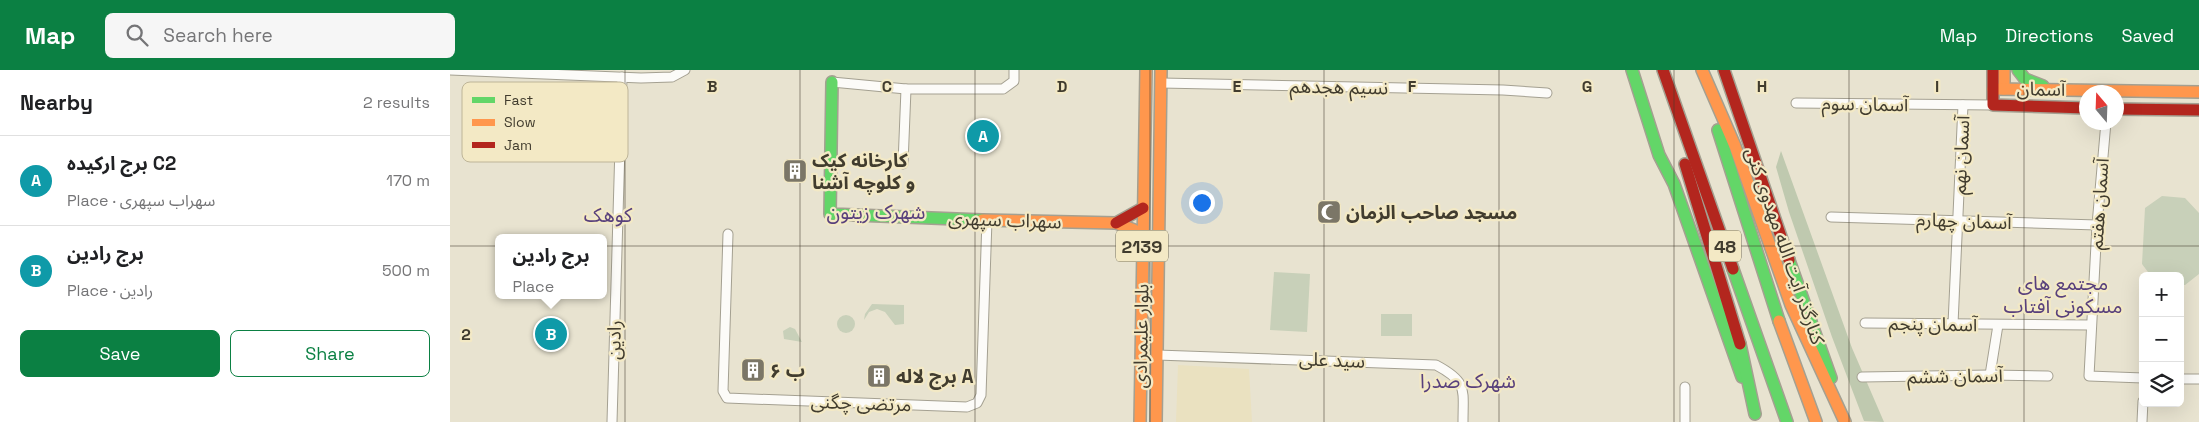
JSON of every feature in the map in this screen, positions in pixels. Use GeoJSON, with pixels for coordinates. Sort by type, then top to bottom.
{"type":"FeatureCollection","features":[{"type":"Feature","properties":{"kind":"main road","name":"بلوار علیمرادی"},"geometry":{"type":"LineString","coordinates":[[1140,422],[1142,208],[1146,70]]}},
{"type":"Feature","properties":{"kind":"main road","name":"بلوار علیمرادی"},"geometry":{"type":"LineString","coordinates":[[1156,422],[1161,70]]}},
{"type":"Feature","properties":{"kind":"main road"},"geometry":{"type":"LineString","coordinates":[[1632,70],[1659,154],[1674,184],[1756,418]]}},
{"type":"Feature","properties":{"kind":"main road","name":"48"},"geometry":{"type":"LineString","coordinates":[[1663,70],[1787,422]]}},
{"type":"Feature","properties":{"kind":"main road"},"geometry":{"type":"LineString","coordinates":[[1700,70],[1735,146],[1790,305],[1845,422]]}},
{"type":"Feature","properties":{"kind":"main road","name":"48"},"geometry":{"type":"LineString","coordinates":[[1700,70],[1791,357],[1816,422]]}},
{"type":"Feature","properties":{"kind":"main road","name":"کنارگذر آیت الله مهدوی کنی"},"geometry":{"type":"LineString","coordinates":[[1724,70],[1782,243],[1822,350],[1845,422]]}},
{"type":"Feature","properties":{"kind":"main road","name":"آسمان"},"geometry":{"type":"LineString","coordinates":[[1993,70],[1999,89]]}},
{"type":"Feature","properties":{"kind":"main road","name":"آسمان"},"geometry":{"type":"LineString","coordinates":[[2004,70],[1994,105],[2079,108]]}},
{"type":"Feature","properties":{"kind":"main road"},"geometry":{"type":"LineString","coordinates":[[2018,70],[2030,82],[2055,90]]}},
{"type":"Feature","properties":{"kind":"main road","name":"سهراب سپهری"},"geometry":{"type":"LineString","coordinates":[[832,82],[830,214],[1116,223],[1134,230],[1142,237]]}},
{"type":"Feature","properties":{"kind":"main road","name":"آسمان"},"geometry":{"type":"LineString","coordinates":[[1999,89],[2199,92]]}},
{"type":"Feature","properties":{"kind":"main road"},"geometry":{"type":"LineString","coordinates":[[2124,109],[2199,110]]}},
{"type":"Feature","properties":{"kind":"main road"},"geometry":{"type":"LineString","coordinates":[[1678,115],[1686,166],[1742,350],[1756,418]]}},
{"type":"Feature","properties":{"kind":"main road"},"geometry":{"type":"LineString","coordinates":[[1116,223],[1142,208]]}},
{"type":"Feature","properties":{"kind":"street"},"geometry":{"type":"LineString","coordinates":[[450,70],[672,78],[685,70]]}},
{"type":"Feature","properties":{"kind":"street","name":"سهراب سپهری"},"geometry":{"type":"LineString","coordinates":[[832,82],[906,89],[1003,89],[1014,81],[1014,70]]}},
{"type":"Feature","properties":{"kind":"street","name":"رادین"},"geometry":{"type":"LineString","coordinates":[[622,77],[622,82]]}},
{"type":"Feature","properties":{"kind":"street","name":"نسیم هجدهم"},"geometry":{"type":"LineString","coordinates":[[1161,83],[1503,90],[1547,93]]}},
{"type":"Feature","properties":{"kind":"street"},"geometry":{"type":"LineString","coordinates":[[903,164],[906,89]]}},
{"type":"Feature","properties":{"kind":"street","name":"آسمان سوم"},"geometry":{"type":"LineString","coordinates":[[1796,103],[1994,105]]}},
{"type":"Feature","properties":{"kind":"street","name":"آسمان نهم"},"geometry":{"type":"LineString","coordinates":[[1954,324],[1963,105]]}},
{"type":"Feature","properties":{"kind":"street","name":"آسمان هفتم"},"geometry":{"type":"LineString","coordinates":[[2105,130],[2097,225],[2089,376],[2139,378]]}},
{"type":"Feature","properties":{"kind":"street","name":"رادین"},"geometry":{"type":"LineString","coordinates":[[612,422],[620,162]]}},
{"type":"Feature","properties":{"kind":"street","name":"آسمان چهارم"},"geometry":{"type":"LineString","coordinates":[[1831,217],[2097,225]]}},
{"type":"Feature","properties":{"kind":"street","name":"مرتضی چگنی"},"geometry":{"type":"LineString","coordinates":[[728,234],[723,391],[726,398],[967,407],[977,403],[981,395],[987,220]]}},
{"type":"Feature","properties":{"kind":"street","name":"آسمان پنجم"},"geometry":{"type":"LineString","coordinates":[[1864,323],[2091,325]]}},
{"type":"Feature","properties":{"kind":"street"},"geometry":{"type":"LineString","coordinates":[[1990,374],[1998,325]]}},
{"type":"Feature","properties":{"kind":"street","name":"سید علی"},"geometry":{"type":"LineString","coordinates":[[1157,355],[1436,365],[1454,374],[1460,382],[1463,390],[1464,422]]}},
{"type":"Feature","properties":{"kind":"street","name":"آسمان ششم"},"geometry":{"type":"LineString","coordinates":[[1862,377],[1990,374],[2048,376]]}},
{"type":"Feature","properties":{"kind":"street"},"geometry":{"type":"LineString","coordinates":[[2184,379],[2199,379]]}},
{"type":"Feature","properties":{"kind":"street"},"geometry":{"type":"LineString","coordinates":[[1685,387],[1685,422]]}},
{"type":"Feature","properties":{"kind":"street"},"geometry":{"type":"LineString","coordinates":[[2142,422],[2143,407]]}},
{"type":"Feature","properties":{"kind":"shaded area"},"geometry":{"type":"Polygon","coordinates":[[[1178,365],[1249,369],[1252,422],[1176,422],[1178,365]]]}},
{"type":"Feature","properties":{"kind":"green space"},"geometry":{"type":"Polygon","coordinates":[[[1781,151],[1852,348],[1884,422],[1864,421],[1832,337],[1789,212],[1776,167],[1781,151]]]}},
{"type":"Feature","properties":{"kind":"green space"},"geometry":{"type":"Polygon","coordinates":[[[2162,196],[2185,198],[2199,213],[2199,274],[2185,285],[2184,272],[2148,272],[2142,264],[2145,208],[2162,196]]]}},
{"type":"Feature","properties":{"kind":"green space"},"geometry":{"type":"Polygon","coordinates":[[[1274,272],[1310,274],[1307,332],[1270,330],[1274,272]]]}},
{"type":"Feature","properties":{"kind":"green space"},"geometry":{"type":"Polygon","coordinates":[[[872,304],[904,305],[904,324],[895,325],[885,312],[877,309],[869,312],[864,320],[865,314],[872,304]]]}},
{"type":"Feature","properties":{"kind":"green space"},"geometry":{"type":"Polygon","coordinates":[[[1381,314],[1412,314],[1412,336],[1381,336],[1381,314]]]}},
{"type":"Feature","properties":{"kind":"green space"},"geometry":{"type":"Polygon","coordinates":[[[846,315],[852,318],[855,324],[852,330],[846,333],[840,330],[837,324],[840,318],[846,315]]]}},
{"type":"Feature","properties":{"kind":"green space"},"geometry":{"type":"Polygon","coordinates":[[[790,327],[795,329],[802,342],[784,339],[783,331],[790,327]]]}},
{"type":"Feature","properties":{"kind":"traffic: fast"},"geometry":{"type":"LineString","coordinates":[[1632,70],[1659,155],[1674,184],[1742,377]]}},
{"type":"Feature","properties":{"kind":"traffic: fast"},"geometry":{"type":"LineString","coordinates":[[2018,70],[2025,79],[2043,86]]}},
{"type":"Feature","properties":{"kind":"traffic: fast"},"geometry":{"type":"LineString","coordinates":[[832,82],[830,214],[982,220]]}},
{"type":"Feature","properties":{"kind":"traffic: fast"},"geometry":{"type":"LineString","coordinates":[[1718,130],[1779,321]]}},
{"type":"Feature","properties":{"kind":"traffic: fast"},"geometry":{"type":"LineString","coordinates":[[1789,260],[1831,378]]}},
{"type":"Feature","properties":{"kind":"traffic: fast"},"geometry":{"type":"LineString","coordinates":[[1733,269],[1787,422]]}},
{"type":"Feature","properties":{"kind":"traffic: fast"},"geometry":{"type":"LineString","coordinates":[[1740,344],[1755,414]]}},
{"type":"Feature","properties":{"kind":"traffic: slow"},"geometry":{"type":"LineString","coordinates":[[1140,422],[1146,70]]}},
{"type":"Feature","properties":{"kind":"traffic: slow"},"geometry":{"type":"LineString","coordinates":[[1156,422],[1161,70]]}},
{"type":"Feature","properties":{"kind":"traffic: slow"},"geometry":{"type":"LineString","coordinates":[[1702,70],[1735,146],[1791,305],[1845,422]]}},
{"type":"Feature","properties":{"kind":"traffic: slow"},"geometry":{"type":"LineString","coordinates":[[2004,70],[2004,89]]}},
{"type":"Feature","properties":{"kind":"traffic: slow"},"geometry":{"type":"LineString","coordinates":[[1993,89],[2199,92]]}},
{"type":"Feature","properties":{"kind":"traffic: slow"},"geometry":{"type":"LineString","coordinates":[[982,220],[1116,223],[1134,230],[1142,237]]}},
{"type":"Feature","properties":{"kind":"traffic: slow"},"geometry":{"type":"LineString","coordinates":[[1779,321],[1816,422]]}},
{"type":"Feature","properties":{"kind":"traffic: jam"},"geometry":{"type":"LineString","coordinates":[[1663,70],[1733,269]]}},
{"type":"Feature","properties":{"kind":"traffic: jam"},"geometry":{"type":"LineString","coordinates":[[1724,70],[1789,260]]}},
{"type":"Feature","properties":{"kind":"traffic: jam"},"geometry":{"type":"LineString","coordinates":[[1993,70],[1993,105],[2079,108]]}},
{"type":"Feature","properties":{"kind":"traffic: jam"},"geometry":{"type":"LineString","coordinates":[[2124,109],[2199,110]]}},
{"type":"Feature","properties":{"kind":"traffic: jam"},"geometry":{"type":"LineString","coordinates":[[1685,164],[1740,344]]}},
{"type":"Feature","properties":{"kind":"traffic: jam"},"geometry":{"type":"LineString","coordinates":[[1116,223],[1143,208]]}},
{"type":"Feature","properties":{"kind":"place","name":"برج ارکیده C2"},"geometry":{"type":"Point","coordinates":[983,136]}},
{"type":"Feature","properties":{"kind":"place","name":"کارخانه کیک و کلوچه آشنا"},"geometry":{"type":"Point","coordinates":[795,171]}},
{"type":"Feature","properties":{"kind":"place","name":"مسجد صاحب الزمان"},"geometry":{"type":"Point","coordinates":[1329,212]}},
{"type":"Feature","properties":{"kind":"place","name":"برج رادین"},"geometry":{"type":"Point","coordinates":[551,334]}},
{"type":"Feature","properties":{"kind":"place","name":"ب ۶"},"geometry":{"type":"Point","coordinates":[753,370]}},
{"type":"Feature","properties":{"kind":"place","name":"برج لاله A"},"geometry":{"type":"Point","coordinates":[879,376]}},
{"type":"Feature","properties":{"kind":"district","name":"شهرک زیتون"},"geometry":{"type":"Point","coordinates":[876,212]}},
{"type":"Feature","properties":{"kind":"district","name":"کوهک"},"geometry":{"type":"Point","coordinates":[608,215]}},
{"type":"Feature","properties":{"kind":"district","name":"مجتمع های مسکونی آفتاب"},"geometry":{"type":"Point","coordinates":[2063,294]}},
{"type":"Feature","properties":{"kind":"district","name":"شهرک صدرا"},"geometry":{"type":"Point","coordinates":[1468,381]}}]}
